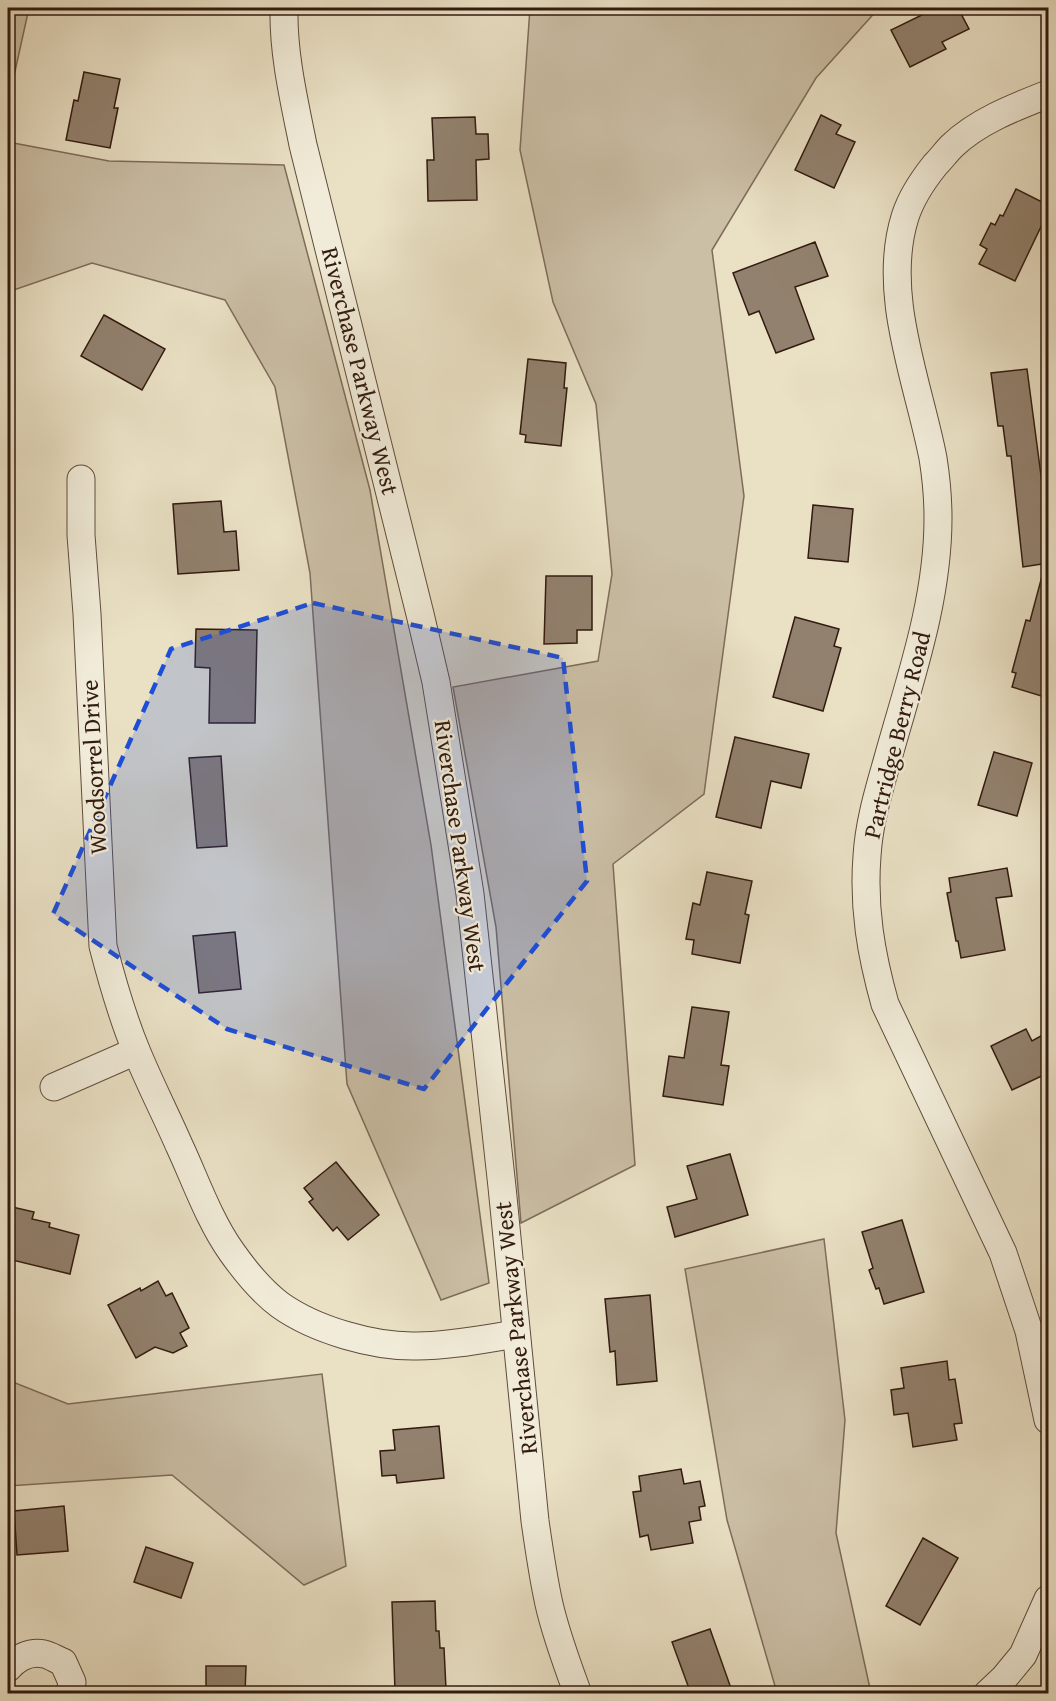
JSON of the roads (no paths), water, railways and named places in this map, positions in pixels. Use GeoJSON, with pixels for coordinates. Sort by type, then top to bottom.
{"type":"FeatureCollection","features":[{"type":"Feature","properties":{"kind":"street","name":"Riverchase Parkway West"},"geometry":{"type":"LineString","coordinates":[[284,8],[291,89],[303,145],[436,682],[470,894],[535,1521],[549,1604],[578,1694]]}},
{"type":"Feature","properties":{"kind":"street","name":"Partridge Berry Road"},"geometry":{"type":"LineString","coordinates":[[1048,94],[998,116],[965,135],[951,147],[922,181],[906,215],[898,247],[898,293],[907,346],[933,460],[938,517],[936,571],[928,615],[874,807],[867,855],[866,897],[874,967],[885,1004],[1039,1329],[1048,1420]]}},
{"type":"Feature","properties":{"kind":"street","name":"Woodsorrel Drive"},"geometry":{"type":"LineString","coordinates":[[81,478],[81,535],[103,946],[112,982],[136,1051],[224,1240],[258,1285],[279,1304],[297,1315],[354,1339],[394,1346],[418,1346],[516,1334]]}},
{"type":"Feature","properties":{"kind":"street"},"geometry":{"type":"LineString","coordinates":[[54,1087],[136,1051]]}},
{"type":"Feature","properties":{"kind":"street"},"geometry":{"type":"LineString","coordinates":[[987,1694],[1023,1655],[1048,1599]]}},
{"type":"Feature","properties":{"kind":"street"},"geometry":{"type":"LineString","coordinates":[[8,1668],[15,1660],[26,1655],[44,1654],[63,1662],[72,1682],[70,1694]]}}]}
